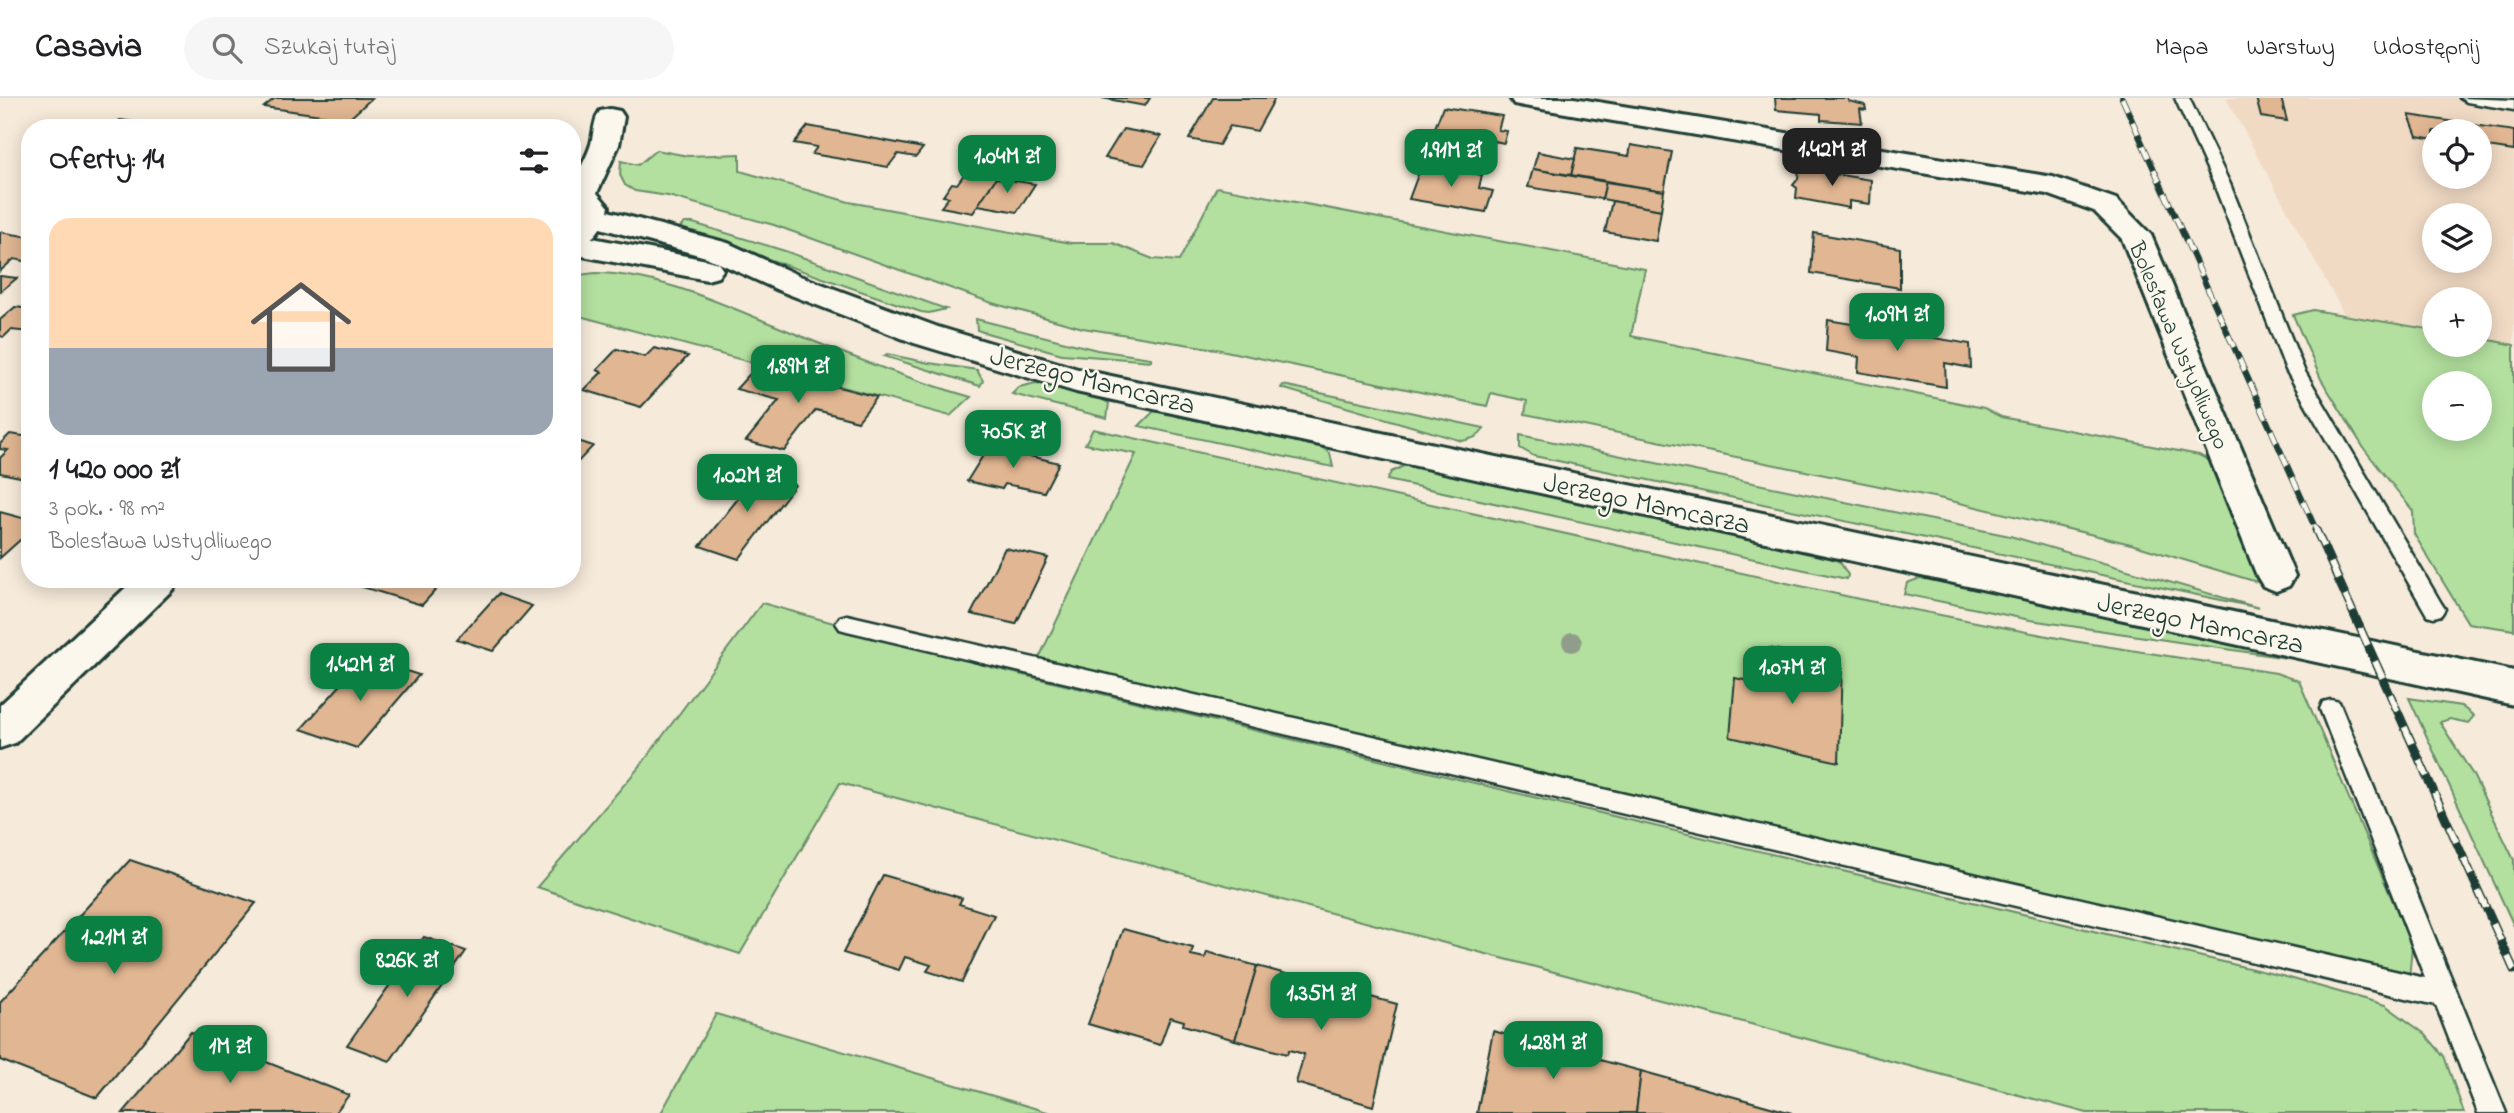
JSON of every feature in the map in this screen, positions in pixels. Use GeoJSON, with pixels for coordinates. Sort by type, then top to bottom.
{"type":"FeatureCollection","features":[{"type":"Feature","properties":{"kind":"street","name":"Bolesława Wstydliwego"},"geometry":{"type":"LineString","coordinates":[[1540,99],[2053,186],[2105,205],[2136,235],[2276,576]]}},
{"type":"Feature","properties":{"kind":"street"},"geometry":{"type":"LineString","coordinates":[[581,140],[617,107]]}},
{"type":"Feature","properties":{"kind":"street"},"geometry":{"type":"LineString","coordinates":[[581,234],[585,230],[582,201],[606,145],[617,107]]}},
{"type":"Feature","properties":{"kind":"street","name":"Jerzego Mamcarza"},"geometry":{"type":"LineString","coordinates":[[582,201],[717,250],[789,283],[926,335],[1076,380],[2514,688]]}},
{"type":"Feature","properties":{"kind":"street","name":"Jerzego Mamcarza"},"geometry":{"type":"LineString","coordinates":[[581,244],[789,283]]}},
{"type":"Feature","properties":{"kind":"street"},"geometry":{"type":"LineString","coordinates":[[0,731],[151,588]]}},
{"type":"Feature","properties":{"kind":"lane"},"geometry":{"type":"LineString","coordinates":[[2182,98],[2222,184],[2295,370],[2434,609]]}},
{"type":"Feature","properties":{"kind":"lane"},"geometry":{"type":"LineString","coordinates":[[2467,98],[2514,105]]}},
{"type":"Feature","properties":{"kind":"lane"},"geometry":{"type":"LineString","coordinates":[[847,623],[2444,994]]}},
{"type":"Feature","properties":{"kind":"lane"},"geometry":{"type":"LineString","coordinates":[[2331,709],[2492,1113]]}},
{"type":"Feature","properties":{"kind":"shaded area"},"geometry":{"type":"Polygon","coordinates":[[[2226,98],[2514,98],[2514,345],[2492,340],[2492,287],[2422,287],[2422,328],[2344,314],[2226,98]]]}},
{"type":"Feature","properties":{"kind":"green space"},"geometry":{"type":"Polygon","coordinates":[[[656,150],[688,156],[740,154],[740,171],[849,202],[1071,243],[1113,243],[1153,259],[1179,261],[1217,187],[1645,269],[1631,336],[1984,408],[2001,417],[2199,455],[2212,462],[2244,540],[2257,582],[2131,544],[1943,499],[1525,414],[1527,401],[1491,393],[1487,406],[1216,349],[1083,328],[992,303],[774,225],[668,196],[635,191],[625,185],[620,175],[621,161],[638,165],[656,150]]]}},
{"type":"Feature","properties":{"kind":"green space"},"geometry":{"type":"Polygon","coordinates":[[[685,223],[693,223],[785,251],[946,309],[921,312],[679,228],[685,223]]]}},
{"type":"Feature","properties":{"kind":"green space"},"geometry":{"type":"Polygon","coordinates":[[[595,273],[642,278],[687,291],[872,364],[971,397],[950,416],[581,316],[581,275],[595,273]]]}},
{"type":"Feature","properties":{"kind":"green space"},"geometry":{"type":"Polygon","coordinates":[[[2313,310],[2422,328],[2422,357],[2492,357],[2492,340],[2514,345],[2514,630],[2468,623],[2414,534],[2413,511],[2365,450],[2321,379],[2293,315],[2313,310]]]}},
{"type":"Feature","properties":{"kind":"green space"},"geometry":{"type":"Polygon","coordinates":[[[976,319],[1097,350],[1151,358],[1151,361],[1062,354],[977,330],[976,319]]]}},
{"type":"Feature","properties":{"kind":"green space"},"geometry":{"type":"Polygon","coordinates":[[[887,354],[977,370],[983,381],[980,386],[884,356],[887,354]]]}},
{"type":"Feature","properties":{"kind":"green space"},"geometry":{"type":"Polygon","coordinates":[[[1036,383],[1103,400],[1109,403],[1107,418],[1012,394],[1019,387],[1036,383]]]}},
{"type":"Feature","properties":{"kind":"green space"},"geometry":{"type":"Polygon","coordinates":[[[1283,385],[1484,428],[1478,436],[1462,441],[1281,388],[1283,385]]]}},
{"type":"Feature","properties":{"kind":"green space"},"geometry":{"type":"Polygon","coordinates":[[[1154,411],[1321,447],[1330,453],[1333,467],[1139,426],[1154,411]]]}},
{"type":"Feature","properties":{"kind":"green space"},"geometry":{"type":"Polygon","coordinates":[[[1093,429],[1859,599],[2073,641],[2276,673],[2299,681],[2412,946],[2409,979],[1039,658],[1136,454],[1085,444],[1093,429]]]}},
{"type":"Feature","properties":{"kind":"green space"},"geometry":{"type":"Polygon","coordinates":[[[1520,435],[2010,536],[2259,608],[1534,456],[1520,448],[1520,435]]]}},
{"type":"Feature","properties":{"kind":"green space"},"geometry":{"type":"Polygon","coordinates":[[[1406,465],[1829,557],[1840,562],[1848,575],[1847,579],[1387,480],[1391,472],[1406,465]]]}},
{"type":"Feature","properties":{"kind":"green space"},"geometry":{"type":"Polygon","coordinates":[[[1923,577],[2286,655],[2287,658],[2030,620],[1904,594],[1907,583],[1923,577]]]}},
{"type":"Feature","properties":{"kind":"green space"},"geometry":{"type":"Polygon","coordinates":[[[762,603],[998,669],[2286,977],[2385,1005],[2425,1034],[2444,1056],[2464,1113],[2087,1113],[840,783],[740,954],[537,887],[641,765],[762,603]]]}},
{"type":"Feature","properties":{"kind":"green space"},"geometry":{"type":"Polygon","coordinates":[[[2409,698],[2461,706],[2474,716],[2468,723],[2450,719],[2440,722],[2473,775],[2514,860],[2514,926],[2409,698]]]}},
{"type":"Feature","properties":{"kind":"green space"},"geometry":{"type":"Polygon","coordinates":[[[716,1014],[1051,1113],[661,1113],[716,1014]]]}},
{"type":"Feature","properties":{"kind":"building"},"geometry":{"type":"Polygon","coordinates":[[[275,98],[372,98],[349,119],[264,107],[275,98]]]}},
{"type":"Feature","properties":{"kind":"building"},"geometry":{"type":"Polygon","coordinates":[[[1102,98],[1150,98],[1145,106],[1102,98]]]}},
{"type":"Feature","properties":{"kind":"building"},"geometry":{"type":"Polygon","coordinates":[[[1213,98],[1275,98],[1257,131],[1230,126],[1219,145],[1189,139],[1213,98]]]}},
{"type":"Feature","properties":{"kind":"building"},"geometry":{"type":"Polygon","coordinates":[[[1775,98],[1848,98],[1848,101],[1865,105],[1866,110],[1860,109],[1862,123],[1821,120],[1821,114],[1776,110],[1775,98]]]}},
{"type":"Feature","properties":{"kind":"building"},"geometry":{"type":"Polygon","coordinates":[[[2256,98],[2281,98],[2287,121],[2261,117],[2256,98]]]}},
{"type":"Feature","properties":{"kind":"building"},"geometry":{"type":"Polygon","coordinates":[[[1443,107],[1502,116],[1498,130],[1507,131],[1504,143],[1494,141],[1491,148],[1431,138],[1443,107]]]}},
{"type":"Feature","properties":{"kind":"building"},"geometry":{"type":"Polygon","coordinates":[[[2409,115],[2435,119],[2422,119],[2422,137],[2417,136],[2409,115]]]}},
{"type":"Feature","properties":{"kind":"building"},"geometry":{"type":"Polygon","coordinates":[[[808,126],[923,148],[916,157],[898,154],[888,167],[812,154],[817,147],[794,143],[808,126]]]}},
{"type":"Feature","properties":{"kind":"building"},"geometry":{"type":"Polygon","coordinates":[[[2492,128],[2514,131],[2514,151],[2492,148],[2492,128]]]}},
{"type":"Feature","properties":{"kind":"building"},"geometry":{"type":"Polygon","coordinates":[[[1123,129],[1161,136],[1144,165],[1105,158],[1123,129]]]}},
{"type":"Feature","properties":{"kind":"building"},"geometry":{"type":"Polygon","coordinates":[[[1631,145],[1672,152],[1664,191],[1571,175],[1577,148],[1629,156],[1631,145]]]}},
{"type":"Feature","properties":{"kind":"building"},"geometry":{"type":"Polygon","coordinates":[[[1538,152],[1575,159],[1571,175],[1533,169],[1538,152]]]}},
{"type":"Feature","properties":{"kind":"building"},"geometry":{"type":"Polygon","coordinates":[[[1422,164],[1482,175],[1479,188],[1493,191],[1486,212],[1409,199],[1422,164]]]}},
{"type":"Feature","properties":{"kind":"building"},"geometry":{"type":"Polygon","coordinates":[[[1799,168],[1871,180],[1870,204],[1849,201],[1849,208],[1796,198],[1797,188],[1793,185],[1798,179],[1799,168]]]}},
{"type":"Feature","properties":{"kind":"building"},"geometry":{"type":"Polygon","coordinates":[[[968,169],[999,174],[973,213],[941,207],[949,197],[943,196],[952,183],[957,184],[968,169]]]}},
{"type":"Feature","properties":{"kind":"building"},"geometry":{"type":"Polygon","coordinates":[[[1533,169],[1606,182],[1602,199],[1528,187],[1533,169]]]}},
{"type":"Feature","properties":{"kind":"building"},"geometry":{"type":"Polygon","coordinates":[[[996,178],[1035,184],[1017,212],[978,205],[996,178]]]}},
{"type":"Feature","properties":{"kind":"building"},"geometry":{"type":"Polygon","coordinates":[[[1606,182],[1664,191],[1661,210],[1602,199],[1606,182]]]}},
{"type":"Feature","properties":{"kind":"building"},"geometry":{"type":"Polygon","coordinates":[[[1612,201],[1661,210],[1656,241],[1605,232],[1612,201]]]}},
{"type":"Feature","properties":{"kind":"building"},"geometry":{"type":"Polygon","coordinates":[[[0,232],[21,236],[21,260],[14,259],[0,271],[0,232]]]}},
{"type":"Feature","properties":{"kind":"building"},"geometry":{"type":"Polygon","coordinates":[[[1814,233],[1900,248],[1900,288],[1811,273],[1814,233]]]}},
{"type":"Feature","properties":{"kind":"building"},"geometry":{"type":"Polygon","coordinates":[[[0,276],[17,278],[0,292],[0,276]]]}},
{"type":"Feature","properties":{"kind":"building"},"geometry":{"type":"Polygon","coordinates":[[[15,307],[21,308],[21,331],[11,330],[4,337],[0,336],[0,320],[15,307]]]}},
{"type":"Feature","properties":{"kind":"building"},"geometry":{"type":"Polygon","coordinates":[[[1828,320],[1970,344],[1971,368],[1945,363],[1946,387],[1858,372],[1859,357],[1826,351],[1828,320]]]}},
{"type":"Feature","properties":{"kind":"building"},"geometry":{"type":"Polygon","coordinates":[[[654,348],[688,356],[641,407],[584,390],[602,372],[597,370],[617,349],[645,357],[654,348]]]}},
{"type":"Feature","properties":{"kind":"building"},"geometry":{"type":"Polygon","coordinates":[[[757,366],[877,397],[858,421],[816,410],[784,451],[746,441],[779,400],[736,389],[757,366]]]}},
{"type":"Feature","properties":{"kind":"building"},"geometry":{"type":"Polygon","coordinates":[[[10,434],[21,436],[21,477],[0,473],[0,458],[8,450],[0,449],[0,444],[10,434]]]}},
{"type":"Feature","properties":{"kind":"building"},"geometry":{"type":"Polygon","coordinates":[[[581,442],[593,446],[581,459],[581,442]]]}},
{"type":"Feature","properties":{"kind":"building"},"geometry":{"type":"Polygon","coordinates":[[[989,446],[1059,463],[1044,492],[1005,484],[1002,489],[967,481],[989,446]]]}},
{"type":"Feature","properties":{"kind":"building"},"geometry":{"type":"Polygon","coordinates":[[[746,471],[795,485],[739,559],[700,546],[745,490],[732,487],[746,471]]]}},
{"type":"Feature","properties":{"kind":"building"},"geometry":{"type":"Polygon","coordinates":[[[0,512],[21,518],[21,539],[0,558],[0,512]]]}},
{"type":"Feature","properties":{"kind":"building"},"geometry":{"type":"Polygon","coordinates":[[[1005,548],[1048,558],[1016,624],[971,614],[1005,548]]]}},
{"type":"Feature","properties":{"kind":"building"},"geometry":{"type":"Polygon","coordinates":[[[366,588],[437,588],[422,605],[366,588]]]}},
{"type":"Feature","properties":{"kind":"building"},"geometry":{"type":"Polygon","coordinates":[[[498,594],[532,606],[493,651],[457,639],[498,594]]]}},
{"type":"Feature","properties":{"kind":"building"},"geometry":{"type":"Polygon","coordinates":[[[1769,648],[1842,663],[1839,762],[1730,737],[1735,678],[1767,685],[1769,648]]]}},
{"type":"Feature","properties":{"kind":"building"},"geometry":{"type":"Polygon","coordinates":[[[365,658],[419,675],[357,748],[301,729],[365,658]]]}},
{"type":"Feature","properties":{"kind":"building"},"geometry":{"type":"Polygon","coordinates":[[[130,860],[256,903],[97,1098],[0,1060],[0,1002],[130,860]]]}},
{"type":"Feature","properties":{"kind":"building"},"geometry":{"type":"Polygon","coordinates":[[[883,875],[962,898],[959,904],[994,915],[962,982],[927,971],[931,965],[905,957],[899,970],[843,953],[883,875]]]}},
{"type":"Feature","properties":{"kind":"building"},"geometry":{"type":"Polygon","coordinates":[[[1123,929],[1193,948],[1191,955],[1205,958],[1207,952],[1257,966],[1235,1040],[1183,1025],[1184,1021],[1170,1017],[1160,1045],[1088,1024],[1123,929]]]}},
{"type":"Feature","properties":{"kind":"building"},"geometry":{"type":"Polygon","coordinates":[[[424,937],[466,951],[390,1061],[347,1045],[424,937]]]}},
{"type":"Feature","properties":{"kind":"building"},"geometry":{"type":"Polygon","coordinates":[[[1257,966],[1308,980],[1307,986],[1321,990],[1322,984],[1397,1004],[1373,1106],[1296,1083],[1304,1054],[1289,1050],[1287,1054],[1235,1040],[1257,966]]]}},
{"type":"Feature","properties":{"kind":"building"},"geometry":{"type":"Polygon","coordinates":[[[1493,1031],[1569,1052],[1569,1058],[1585,1062],[1585,1056],[1641,1071],[1636,1113],[1477,1113],[1493,1031]]]}},
{"type":"Feature","properties":{"kind":"building"},"geometry":{"type":"Polygon","coordinates":[[[191,1032],[349,1095],[335,1113],[123,1113],[191,1032]]]}},
{"type":"Feature","properties":{"kind":"building"},"geometry":{"type":"Polygon","coordinates":[[[1641,1071],[1792,1113],[1636,1113],[1641,1071]]]}},
{"type":"Feature","properties":{"kind":"railway"},"geometry":{"type":"LineString","coordinates":[[2122,98],[2317,532]]}},
{"type":"Feature","properties":{"kind":"railway"},"geometry":{"type":"LineString","coordinates":[[2316,530],[2514,970]]}}]}
